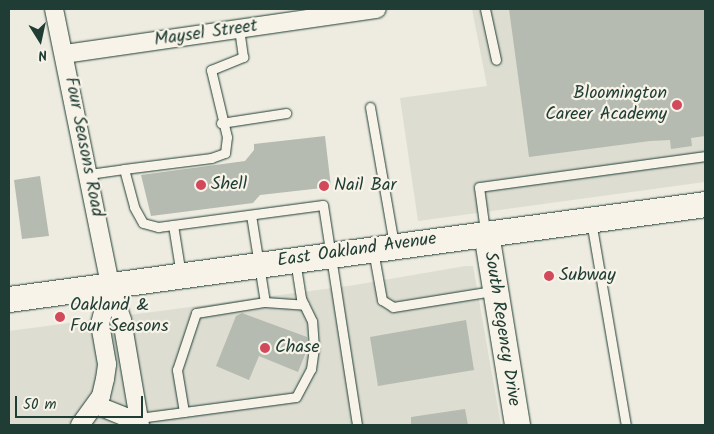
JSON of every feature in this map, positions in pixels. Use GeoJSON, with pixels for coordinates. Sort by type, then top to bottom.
{"type":"FeatureCollection","features":[{"type":"Feature","properties":{"kind":"main road","name":"East Oakland Avenue"},"geometry":{"type":"LineString","coordinates":[[9,298],[705,204]]}},
{"type":"Feature","properties":{"kind":"main road","name":"South Regency Drive"},"geometry":{"type":"LineString","coordinates":[[486,233],[517,425]]}},
{"type":"Feature","properties":{"kind":"street","name":"Four Seasons Road"},"geometry":{"type":"LineString","coordinates":[[54,9],[110,285],[122,320],[139,422]]}},
{"type":"Feature","properties":{"kind":"street","name":"Maysel Street"},"geometry":{"type":"LineString","coordinates":[[64,54],[377,9]]}},
{"type":"Feature","properties":{"kind":"street","name":"Four Seasons Road"},"geometry":{"type":"LineString","coordinates":[[80,425],[96,405],[106,372],[100,324],[110,285]]}},
{"type":"Feature","properties":{"kind":"street"},"geometry":{"type":"LineString","coordinates":[[96,405],[139,422]]}},
{"type":"Feature","properties":{"kind":"lane"},"geometry":{"type":"LineString","coordinates":[[485,9],[496,60]]}},
{"type":"Feature","properties":{"kind":"lane"},"geometry":{"type":"LineString","coordinates":[[89,174],[219,157],[225,153],[227,146],[211,70],[243,57],[239,29]]}},
{"type":"Feature","properties":{"kind":"lane"},"geometry":{"type":"LineString","coordinates":[[370,108],[383,247],[382,300],[393,307],[496,291]]}},
{"type":"Feature","properties":{"kind":"lane"},"geometry":{"type":"LineString","coordinates":[[222,123],[286,113]]}},
{"type":"Feature","properties":{"kind":"lane"},"geometry":{"type":"LineString","coordinates":[[486,233],[479,187],[705,156]]}},
{"type":"Feature","properties":{"kind":"lane"},"geometry":{"type":"LineString","coordinates":[[124,170],[134,207],[143,223],[158,227],[323,205],[357,425]]}},
{"type":"Feature","properties":{"kind":"lane"},"geometry":{"type":"LineString","coordinates":[[251,215],[265,302]]}},
{"type":"Feature","properties":{"kind":"lane"},"geometry":{"type":"LineString","coordinates":[[591,219],[626,425]]}},
{"type":"Feature","properties":{"kind":"lane"},"geometry":{"type":"LineString","coordinates":[[173,225],[181,275]]}},
{"type":"Feature","properties":{"kind":"lane"},"geometry":{"type":"LineString","coordinates":[[139,422],[184,412],[296,396],[311,369],[314,348],[312,321],[304,305],[295,260]]}},
{"type":"Feature","properties":{"kind":"lane"},"geometry":{"type":"LineString","coordinates":[[184,412],[176,370],[196,313],[265,302],[304,305]]}},
{"type":"Feature","properties":{"kind":"shaded area"},"geometry":{"type":"Polygon","coordinates":[[[472,9],[705,9],[705,182],[418,221],[400,98],[487,86],[472,9]]]}},
{"type":"Feature","properties":{"kind":"shaded area"},"geometry":{"type":"Polygon","coordinates":[[[473,266],[501,425],[9,425],[9,331],[355,285],[473,266]]]}},
{"type":"Feature","properties":{"kind":"building"},"geometry":{"type":"Polygon","coordinates":[[[509,9],[705,9],[705,136],[691,138],[692,146],[671,149],[670,140],[650,141],[529,157],[509,9]]]}},
{"type":"Feature","properties":{"kind":"building"},"geometry":{"type":"Polygon","coordinates":[[[325,136],[331,187],[260,195],[253,203],[151,216],[141,175],[245,161],[254,150],[254,144],[325,136]]]}},
{"type":"Feature","properties":{"kind":"building"},"geometry":{"type":"Polygon","coordinates":[[[40,176],[49,236],[22,239],[14,180],[40,176]]]}},
{"type":"Feature","properties":{"kind":"building","name":"Chase"},"geometry":{"type":"Polygon","coordinates":[[[242,313],[307,337],[308,347],[298,372],[259,356],[249,380],[216,366],[236,316],[242,313]]]}},
{"type":"Feature","properties":{"kind":"building"},"geometry":{"type":"Polygon","coordinates":[[[466,320],[474,370],[378,386],[370,337],[466,320]]]}},
{"type":"Feature","properties":{"kind":"building"},"geometry":{"type":"Polygon","coordinates":[[[465,409],[468,425],[411,425],[411,417],[465,409]]]}},
{"type":"Feature","properties":{"kind":"place","name":"Bloomington Career Academy"},"geometry":{"type":"Point","coordinates":[677,105]}},
{"type":"Feature","properties":{"kind":"place","name":"Shell"},"geometry":{"type":"Point","coordinates":[201,185]}},
{"type":"Feature","properties":{"kind":"place","name":"Nail Bar"},"geometry":{"type":"Point","coordinates":[324,186]}},
{"type":"Feature","properties":{"kind":"place","name":"Subway"},"geometry":{"type":"Point","coordinates":[549,276]}},
{"type":"Feature","properties":{"kind":"place","name":"Oakland & Four Seasons"},"geometry":{"type":"Point","coordinates":[60,317]}},
{"type":"Feature","properties":{"kind":"place","name":"Chase"},"geometry":{"type":"Point","coordinates":[265,348]}}]}
